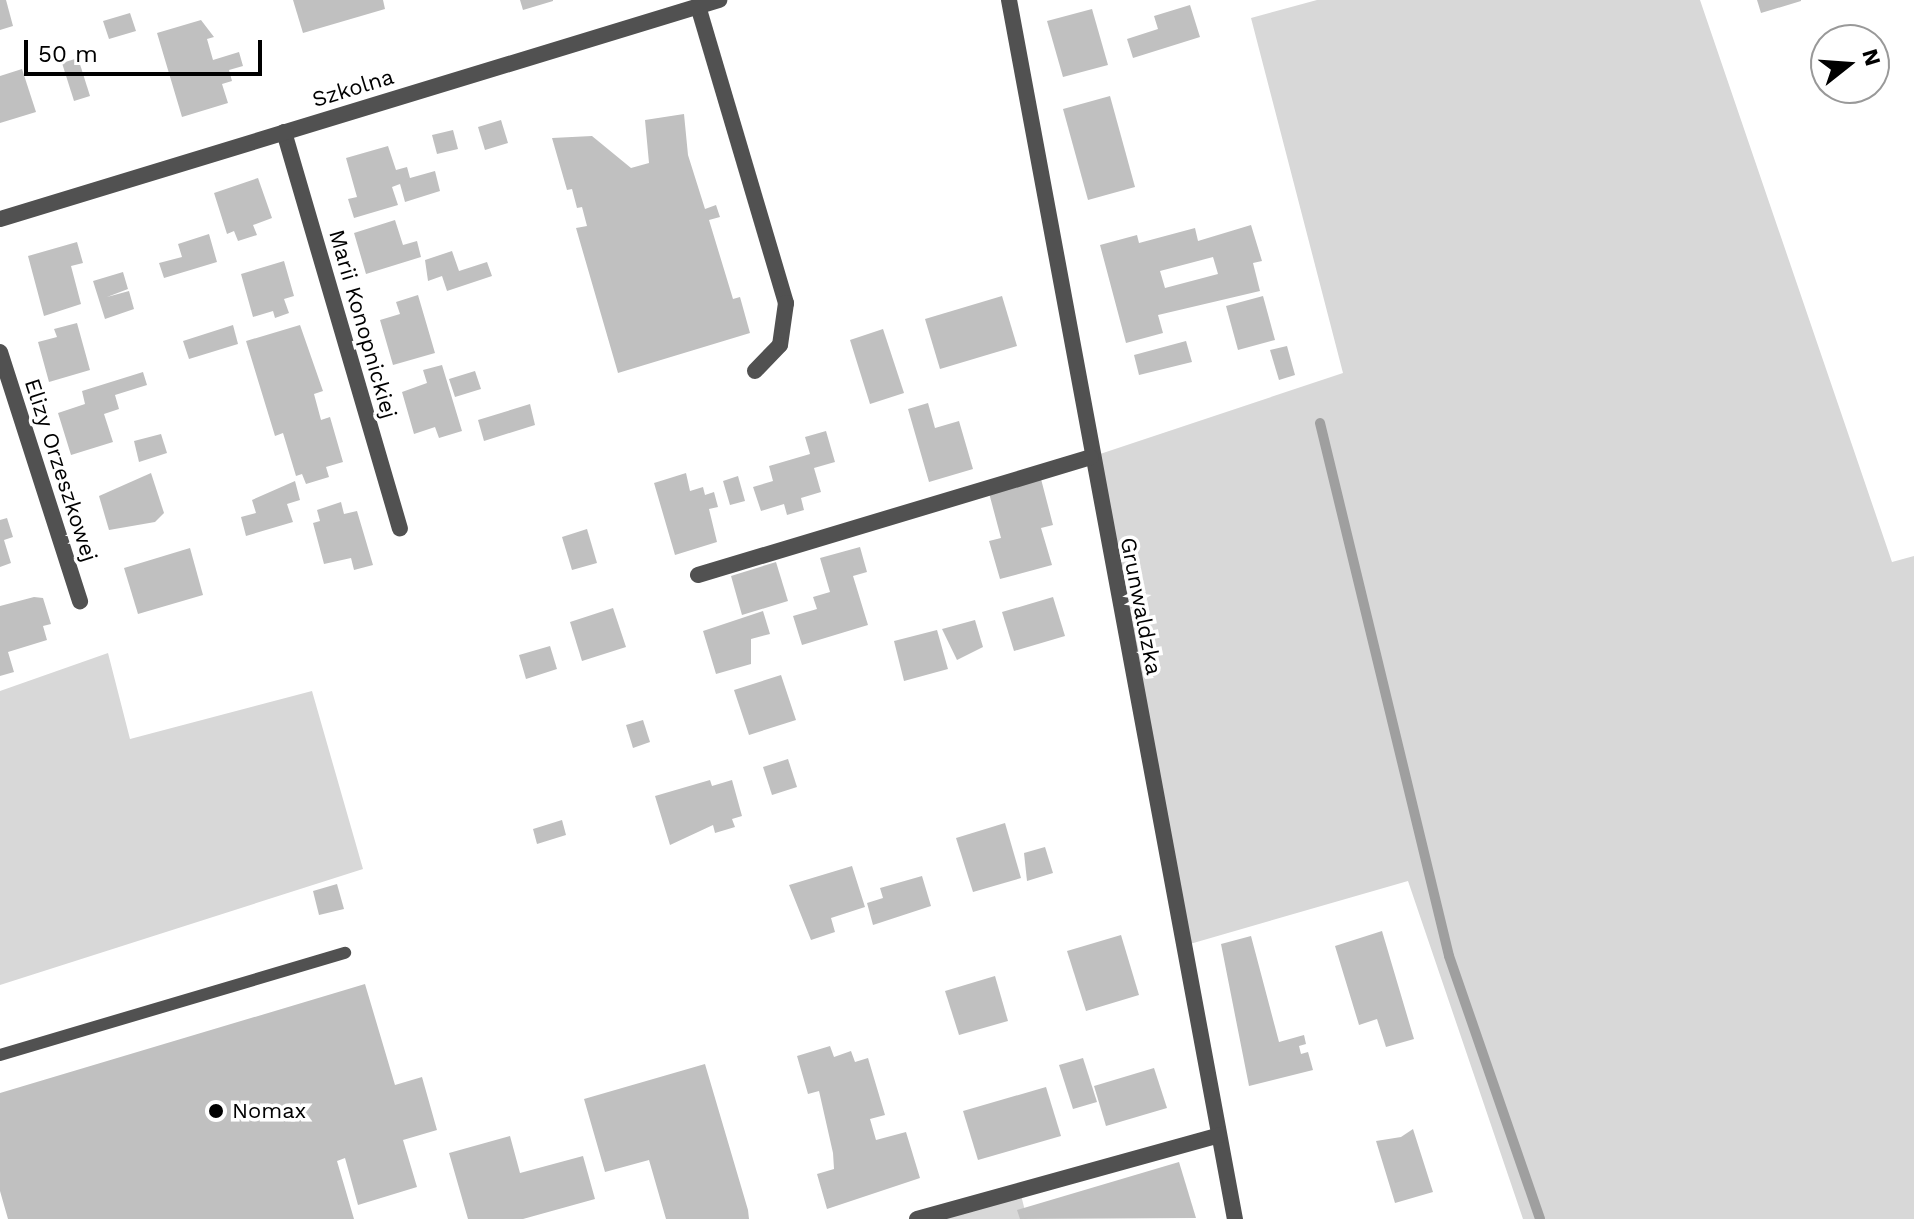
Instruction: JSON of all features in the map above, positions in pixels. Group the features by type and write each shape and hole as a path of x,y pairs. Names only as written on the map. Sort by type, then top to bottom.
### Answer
{"street":[{"name":"Szkolna","path":"0,219 719,0"},
{"name":"Grunwaldzka","path":"1009,0 1091,457 1235,1219"},
{"path":"698,6 786,303 780,345 755,371"},
{"name":"Marii Konopnickiej","path":"284,132 400,528"},
{"name":"Elizy Orzeszkowej","path":"0,352 80,601"},
{"path":"698,575 1091,457"},
{"path":"917,1219 1219,1135"}],"lane":[{"path":"0,1055 345,953"}],"shaded area":[{"path":"1317,0 1700,0 1892,562 1914,556 1914,1219 1523,1219 1408,881 1183,946 1091,457 1343,373 1251,18"},
{"path":"108,653 130,739 312,691 363,869 0,985 0,691"},
{"path":"1020,1191 1027,1219 918,1219"}],"building":[{"path":"0,0 6,0 13,26 0,30"},
{"path":"293,0 383,0 385,9 303,33"},
{"path":"520,0 553,0 553,1 523,10"},
{"path":"1757,0 1801,0 1801,1 1761,13"},
{"path":"1190,5 1200,37 1133,58 1127,39 1158,29 1154,16"},
{"path":"1092,9 1108,65 1063,77 1047,21"},
{"path":"130,13 136,31 109,39 103,21"},
{"path":"201,20 214,37 207,39 213,60 239,52 243,66 229,70 232,81 222,84 228,103 182,117 157,33"},
{"path":"78,58 90,96 74,101 62,63"},
{"path":"22,69 36,112 0,123 0,76"},
{"path":"1110,96 1135,187 1088,200 1063,109"},
{"path":"684,114 688,155 705,209 716,205 720,217 709,220 733,299 740,297 750,333 618,373 576,228 587,226 582,207 577,208 572,189 567,190 552,138 592,136 631,168 649,163 645,120"},
{"path":"501,120 508,143 485,150 478,127"},
{"path":"453,130 458,149 437,154 432,135"},
{"path":"388,146 396,170 407,167 410,178 435,171 440,191 405,202 400,184 392,187 398,205 354,218 348,199 357,197 346,158"},
{"path":"258,178 272,218 253,225 257,235 238,241 234,231 227,234 214,193"},
{"path":"395,220 403,245 417,241 421,257 366,274 354,233"},
{"path":"1251,225 1262,261 1253,263 1260,291 1158,315 1163,333 1126,343 1100,245 1137,235 1139,243 1195,228 1198,241","holes":["1213,257 1218,274 1165,288 1160,271"]},
{"path":"209,234 217,262 164,278 159,263 182,257 178,244"},
{"path":"77,242 83,263 71,266 81,304 44,316 28,256"},
{"path":"452,251 459,271 487,262 492,276 447,291 442,276 428,281 425,260"},
{"path":"284,261 294,296 284,299 289,313 275,318 273,311 253,317 241,274"},
{"path":"123,272 128,289 107,297 129,291 134,309 105,319 93,281"},
{"path":"418,295 435,353 393,365 380,320 400,314 396,302"},
{"path":"1002,296 1017,346 940,369 925,319"},
{"path":"1263,296 1275,340 1238,350 1226,306"},
{"path":"77,323 90,370 49,382 38,342 57,337 54,329"},
{"path":"233,325 238,344 189,359 183,341"},
{"path":"300,325 323,391 314,394 321,420 330,417 343,462 326,467 329,477 306,484 302,474 296,476 283,433 275,436 246,341"},
{"path":"883,329 904,393 870,404 850,340"},
{"path":"1186,341 1192,362 1139,375 1134,355"},
{"path":"1287,346 1295,375 1279,380 1270,350"},
{"path":"442,365 462,431 439,438 435,427 414,434 402,392 427,383 423,370"},
{"path":"475,371 481,389 455,397 449,379"},
{"path":"143,372 147,385 115,395 119,409 104,414 113,442 71,455 58,413 85,404 82,391"},
{"path":"928,403 935,428 959,421 973,469 929,482 908,409"},
{"path":"530,404 535,425 484,441 478,420"},
{"path":"826,431 835,462 814,468 821,492 801,498 804,510 787,515 784,504 761,511 753,487 773,481 769,466 810,454 805,437"},
{"path":"161,434 167,453 139,462 134,441"},
{"path":"151,473 164,513 155,522 109,530 99,496"},
{"path":"686,473 690,491 703,487 705,495 714,492 718,507 709,509 717,542 675,555 654,483"},
{"path":"738,476 745,501 730,505 723,481"},
{"path":"1041,479 1053,525 1041,528 1052,565 1000,579 989,541 1001,538 989,493"},
{"path":"295,481 300,500 287,504 293,522 246,536 241,517 256,513 252,500"},
{"path":"341,502 344,514 357,511 373,565 354,570 351,558 324,564 313,523 320,521 317,510"},
{"path":"7,518 13,537 4,540 11,563 0,567 0,520"},
{"path":"587,529 597,563 572,570 562,537"},
{"path":"860,547 867,572 853,576 868,625 802,645 793,616 817,609 813,597 830,592 820,558"},
{"path":"190,548 203,595 138,614 124,568"},
{"path":"776,562 788,601 742,615 731,576"},
{"path":"34,597 43,598 51,624 43,626 47,640 8,652 14,672 0,676 0,606"},
{"path":"1053,597 1065,636 1014,651 1002,612"},
{"path":"613,608 626,647 582,661 570,622"},
{"path":"763,611 770,634 751,639 751,664 716,674 703,631"},
{"path":"975,620 983,647 957,660 942,629"},
{"path":"937,630 948,669 904,681 894,641"},
{"path":"550,646 557,669 526,679 519,655"},
{"path":"781,675 796,720 749,735 734,690"},
{"path":"643,720 650,742 633,748 626,725"},
{"path":"788,759 797,787 772,795 763,767"},
{"path":"710,780 712,786 732,780 742,816 732,819 735,827 715,833 713,825 670,845 655,796"},
{"path":"562,820 566,835 537,844 533,829"},
{"path":"1005,823 1021,878 973,892 956,838"},
{"path":"1045,847 1053,873 1027,881 1024,853"},
{"path":"852,866 865,907 831,918 835,932 811,940 789,885"},
{"path":"922,876 931,906 873,925 867,903 883,898 880,888"},
{"path":"337,884 344,909 319,915 313,891"},
{"path":"1382,931 1414,1039 1386,1047 1377,1019 1359,1025 1335,946"},
{"path":"1121,935 1139,995 1086,1011 1067,951"},
{"path":"1251,936 1279,1042 1304,1035 1306,1044 1299,1046 1301,1054 1308,1052 1313,1070 1249,1086 1221,944"},
{"path":"995,976 1008,1021 959,1035 945,991"},
{"name":"Nomax","path":"365,984 395,1085 422,1077 437,1130 403,1140 417,1187 358,1205 345,1158 337,1161 354,1219 8,1219 0,1191 0,1093"},
{"path":"830,1046 834,1057 851,1051 855,1062 868,1058 885,1115 870,1119 876,1140 906,1132 920,1178 827,1209 817,1174 834,1169 833,1153 819,1091 808,1094 797,1056"},
{"path":"1083,1058 1097,1102 1073,1109 1059,1065"},
{"path":"705,1064 749,1219 666,1219 649,1160 605,1172 584,1099"},
{"path":"1154,1068 1167,1108 1106,1126 1094,1086"},
{"path":"1046,1087 1061,1136 978,1160 963,1111"},
{"path":"1413,1129 1433,1192 1395,1203 1376,1141 1401,1137"},
{"path":"510,1136 520,1173 583,1156 595,1199 523,1219 468,1219 449,1153"},
{"path":"1179,1162 1196,1218 1020,1219 1017,1210"}],"waterway":[{"path":"1320,423 1449,956 1540,1219"}],"place":[{"name":"Nomax","path":"216,1111"}]}
